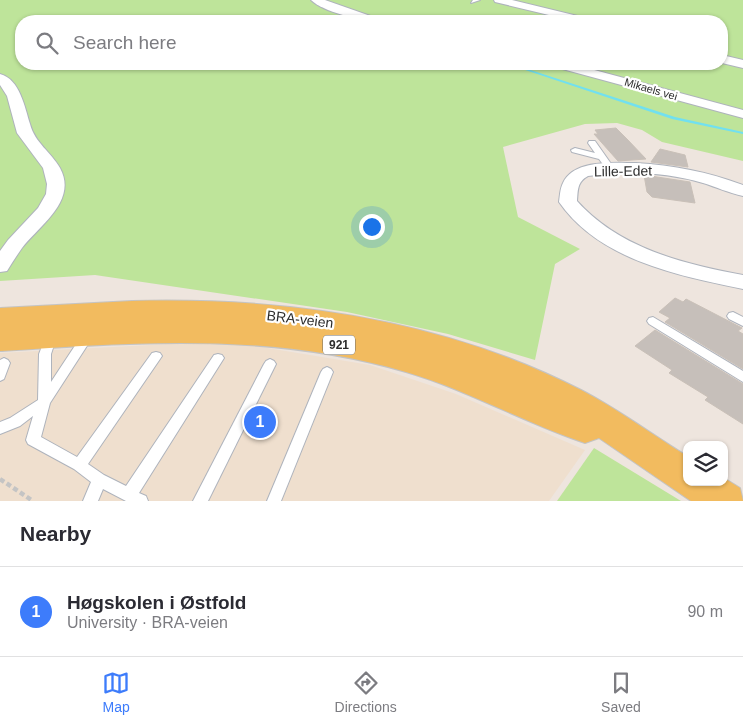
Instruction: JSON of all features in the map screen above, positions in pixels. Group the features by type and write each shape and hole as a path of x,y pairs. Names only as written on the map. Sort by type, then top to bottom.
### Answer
{"main road":[{"name":"BRA-veien","path":"0,319 83,325 209,311 298,318 373,329 440,347 551,391 595,416 672,468"},
{"name":"BRA-veien","path":"2,352 83,325"},
{"path":"702,486 726,501"}],"street":[{"path":"316,0 356,15"},
{"path":"498,0 561,15"},
{"path":"728,60 743,64"},
{"name":"Mikaels vei","path":"581,70 743,114"},
{"path":"0,78 15,97 27,138 54,172 57,183 54,197 44,213 7,250 0,266"},
{"name":"Lille-Edet","path":"743,190 707,179 674,172 606,163 578,175 569,184 568,202 587,222 616,241 658,259 713,276 743,282"}],"lane":[{"path":"592,143 606,163"},
{"path":"575,150 606,163"},
{"path":"653,321 743,377"},
{"path":"83,325 44,402 33,440 79,465 99,480 135,498 218,358"},
{"path":"44,402 45,354 50,337"},
{"path":"0,376 2,352"},
{"path":"79,465 156,356"},
{"path":"200,501 270,364"},
{"path":"274,501 327,372"},
{"path":"1,427 15,422 44,402"},
{"path":"90,501 99,480"}],"path":[{"path":"0,479 33,501"}],"shaded area":[{"path":"226,341 370,365 456,394 585,450 549,501 0,501 0,353"}],"green space":[{"path":"0,0 743,0 743,161 662,142 642,130 617,123 585,124 503,147 518,217 580,249 555,264 535,360 448,334 347,312 95,275 0,281"},
{"path":"594,448 681,501 557,501"}],"building":[{"path":"616,128 646,159 618,161 594,134 598,134 595,130"},
{"path":"660,149 685,155 688,167 651,162"},
{"path":"644,175 690,182 695,203 652,197 647,192"},
{"path":"675,298 683,302 686,299 742,328 738,331 743,334 743,369 665,322 670,318 659,312"},
{"path":"655,330 743,384 743,424 705,400 708,397 669,373 672,370 635,346"}],"waterway":[{"path":"527,70 674,118 743,133"}],"place":[{"name":"Høgskolen i Østfold","path":"260,422"}]}
